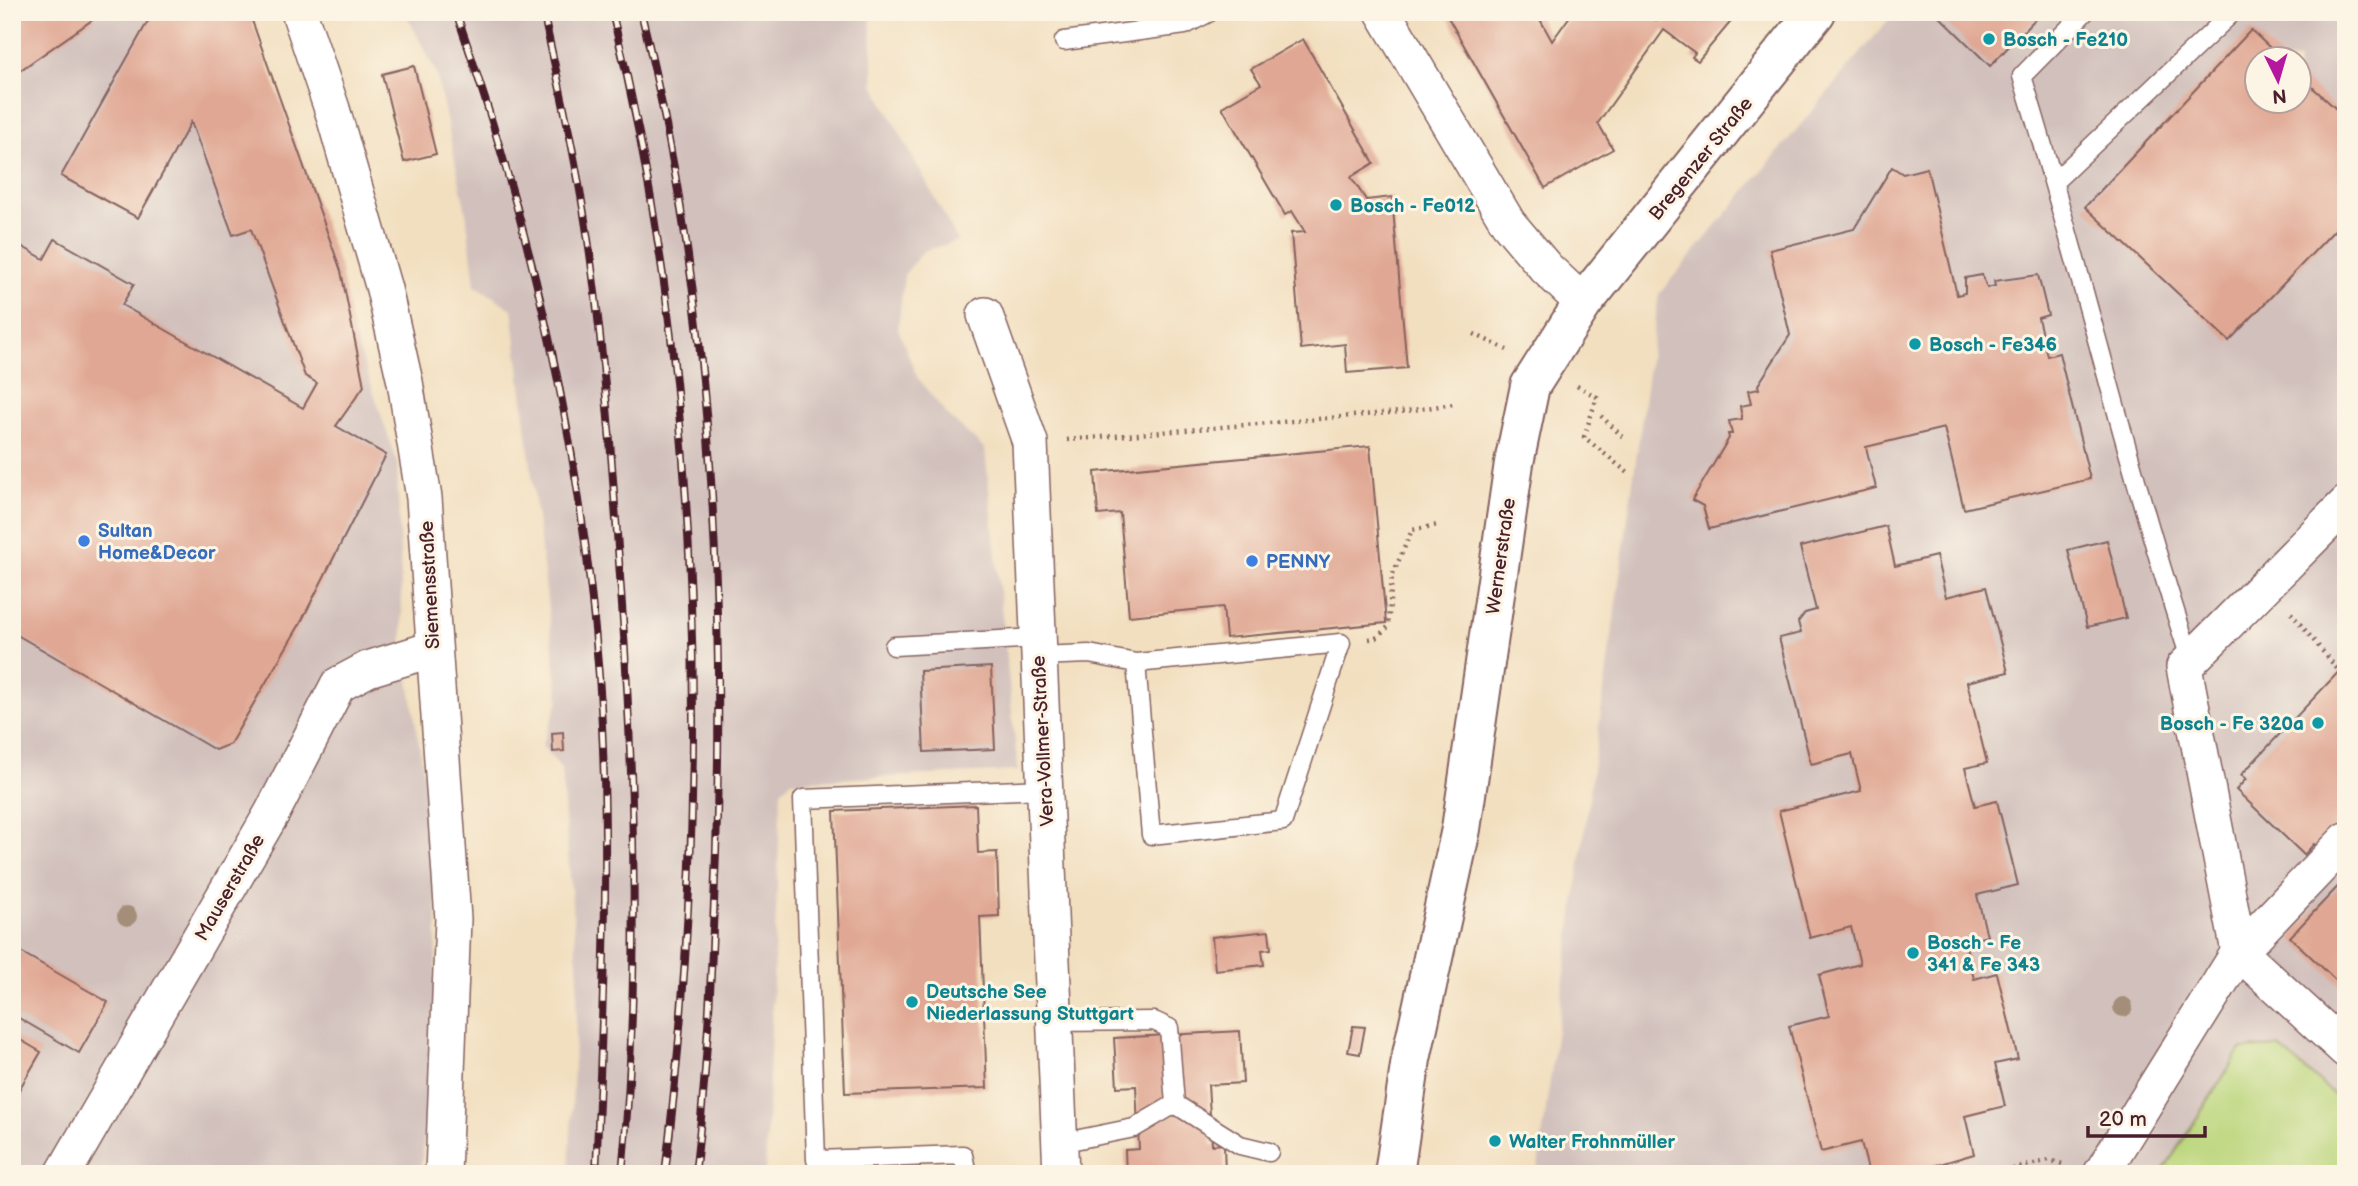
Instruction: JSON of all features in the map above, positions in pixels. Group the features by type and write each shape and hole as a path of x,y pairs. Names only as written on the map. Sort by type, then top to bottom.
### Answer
{"main road":[{"name":"Bregenzer Straße","path":"1583,303 1816,12"},
{"name":"Wernerstraße","path":"1394,1174 1411,1059 1461,829 1524,404 1539,366 1583,303"}],"street":[{"name":"Siemensstraße","path":"299,12 332,109 362,212 405,382 424,498 453,919 443,1174"},
{"path":"1384,12 1460,148 1508,223 1545,268 1583,303"},
{"name":"Vera-Vollmer-Straße","path":"985,315 1030,442 1060,1158"},
{"path":"2346,504 2184,667 2239,952 2346,1050"},
{"name":"Mauserstraße","path":"63,1174 272,813 338,685 368,669 433,649"},
{"path":"2087,1170 2239,952 2346,840"}],"lane":[{"path":"1064,41 1185,25 1210,12"},
{"path":"2085,12 2022,76 2055,181 2134,474 2191,661"},
{"path":"2055,181 2233,12"},
{"path":"894,646 1038,647 1136,663 1340,643 1283,821 1152,835 1136,663"},
{"path":"967,1174 963,1155 816,1160 803,799 1044,789"},
{"path":"1054,1022 1154,1021 1169,1028 1175,1104"},
{"path":"1175,1104 1240,1145 1269,1152"},
{"path":"1060,1158 1134,1128 1175,1104"}],"path":[{"path":"1030,442 1400,412 1453,404"},
{"path":"1601,416 1626,440"},
{"path":"1340,643 1376,638 1388,627 1392,576 1412,530 1438,525"},
{"path":"2267,584 2339,671"},
{"path":"2006,1171 2049,1160 2087,1170"}],"shaded area":[{"path":"12,12 246,12 397,462 403,643 427,794 437,917 433,1055 420,1174 12,1174"},
{"path":"405,12 870,12 874,85 958,241 923,251 904,275 898,329 917,377 948,416 985,449 1018,771 792,781 781,791 765,1174 569,1174 578,975 561,768 542,746 559,700 512,309 475,285 466,212 436,72"},
{"path":"1895,12 2346,12 2346,1174 1537,1174 1659,294"}],"green space":[{"path":"2279,1047 2346,1105 2346,1174 2161,1174 2241,1049"}],"building":[{"path":"12,12 90,12 95,18 12,76"},
{"path":"153,12 249,12 341,271 364,386 336,426 386,455 300,624 230,744 215,750 12,632 12,241 44,259 55,239 134,284 122,305 303,408 317,383 305,376 251,229 233,235 191,122 138,218 61,176"},
{"path":"1445,12 1536,12 1552,41 1573,12 1646,12 1656,20 1662,12 1739,12 1698,61 1692,57 1695,53 1664,30 1598,123 1613,149 1545,188"},
{"name":"Bosch - Fe210","path":"1935,12 2042,12 1990,66"},
{"path":"2251,30 2268,46 2242,46 2242,116 2312,116 2312,87 2346,118 2346,218 2229,341 2085,207"},
{"name":"Bosch - Fe012","path":"1303,39 1374,163 1351,177 1366,200 1392,197 1407,368 1347,373 1345,344 1301,349 1291,233 1305,232 1292,211 1285,215 1222,107 1261,84 1251,69"},
{"path":"414,66 436,154 404,162 382,74"},
{"name":"Bosch - Fe346","path":"1892,167 1903,174 1927,168 1957,295 1965,293 1965,278 1982,275 1987,288 1995,286 1994,281 2038,275 2048,315 2038,318 2047,356 2059,353 2090,479 1964,509 1944,428 1866,447 1876,488 1709,529 1703,506 1692,500 1729,438 1728,434 1732,434 1729,421 1742,419 1740,406 1751,404 1748,391 1759,389 1758,385 1790,335 1770,250 1854,229"},
{"name":"PENNY","path":"1370,446 1386,623 1226,638 1223,607 1129,616 1120,513 1098,515 1095,472"},
{"name":"Bosch - Fe 341 & Fe 343","path":"1886,526 1895,566 1936,556 1946,597 1986,587 2008,672 1967,682 1987,763 1965,768 1975,806 1997,801 2018,885 1977,895 1987,936 1965,942 1974,979 1997,973 2018,1059 1995,1064 2005,1106 1965,1116 1974,1154 1906,1174 1869,1174 1861,1142 1821,1152 1789,1026 1829,1016 1819,975 1860,964 1851,927 1810,938 1779,811 1861,791 1852,754 1811,764 1779,638 1801,633 1798,622 1805,613 1816,610 1800,547"},
{"path":"2107,540 2126,618 2087,627 2068,550"},
{"name":"Bosch - Fe 320a","path":"2346,664 2346,820 2319,849 2314,844 2304,855 2236,790 2246,779 2241,775"},
{"path":"991,667 995,749 924,752 920,671"},
{"path":"563,732 564,751 553,752 552,733"},
{"name":"Deutsche See Niederlassung Stuttgart","path":"976,805 978,853 997,852 999,916 980,917 987,1088 845,1093 834,811"},
{"path":"2346,878 2346,990 2290,937"},
{"path":"1269,931 1271,949 1262,950 1264,965 1215,970 1212,937"},
{"path":"12,947 108,1002 79,1053 12,1014"},
{"path":"1353,1026 1365,1027 1360,1054 1348,1052"},
{"path":"1240,1031 1243,1083 1208,1085 1212,1145 1224,1144 1225,1174 1126,1174 1125,1150 1139,1149 1136,1086 1117,1087 1114,1038"},
{"path":"12,1035 41,1052 16,1095 12,1093"}],"railway":[{"path":"456,12 508,174 530,257 566,423 591,592 599,676 605,800 603,987 596,1174"},
{"path":"543,12 575,163 596,298 613,473 622,605 634,890 631,1032 622,1174"},
{"path":"612,12 643,154 666,298 682,444 691,590 693,738 689,884 680,1030 665,1174"},
{"path":"641,12 664,115 683,220 697,324 714,535 718,640 716,852 706,1053 695,1174"}],"place":[{"name":"Bosch - Fe210","path":"1989,39"},
{"name":"Bosch - Fe012","path":"1336,205"},
{"name":"Bosch - Fe346","path":"1915,344"},
{"name":"Sultan Home&Decor","path":"84,541"},
{"name":"PENNY","path":"1252,561"},
{"name":"Bosch - Fe 320a","path":"2318,723"},
{"name":"Bosch - Fe 341 & Fe 343","path":"1913,953"},
{"name":"Deutsche See Niederlassung Stuttgart","path":"912,1002"},
{"name":"Walter Frohnmüller","path":"1495,1141"}]}
